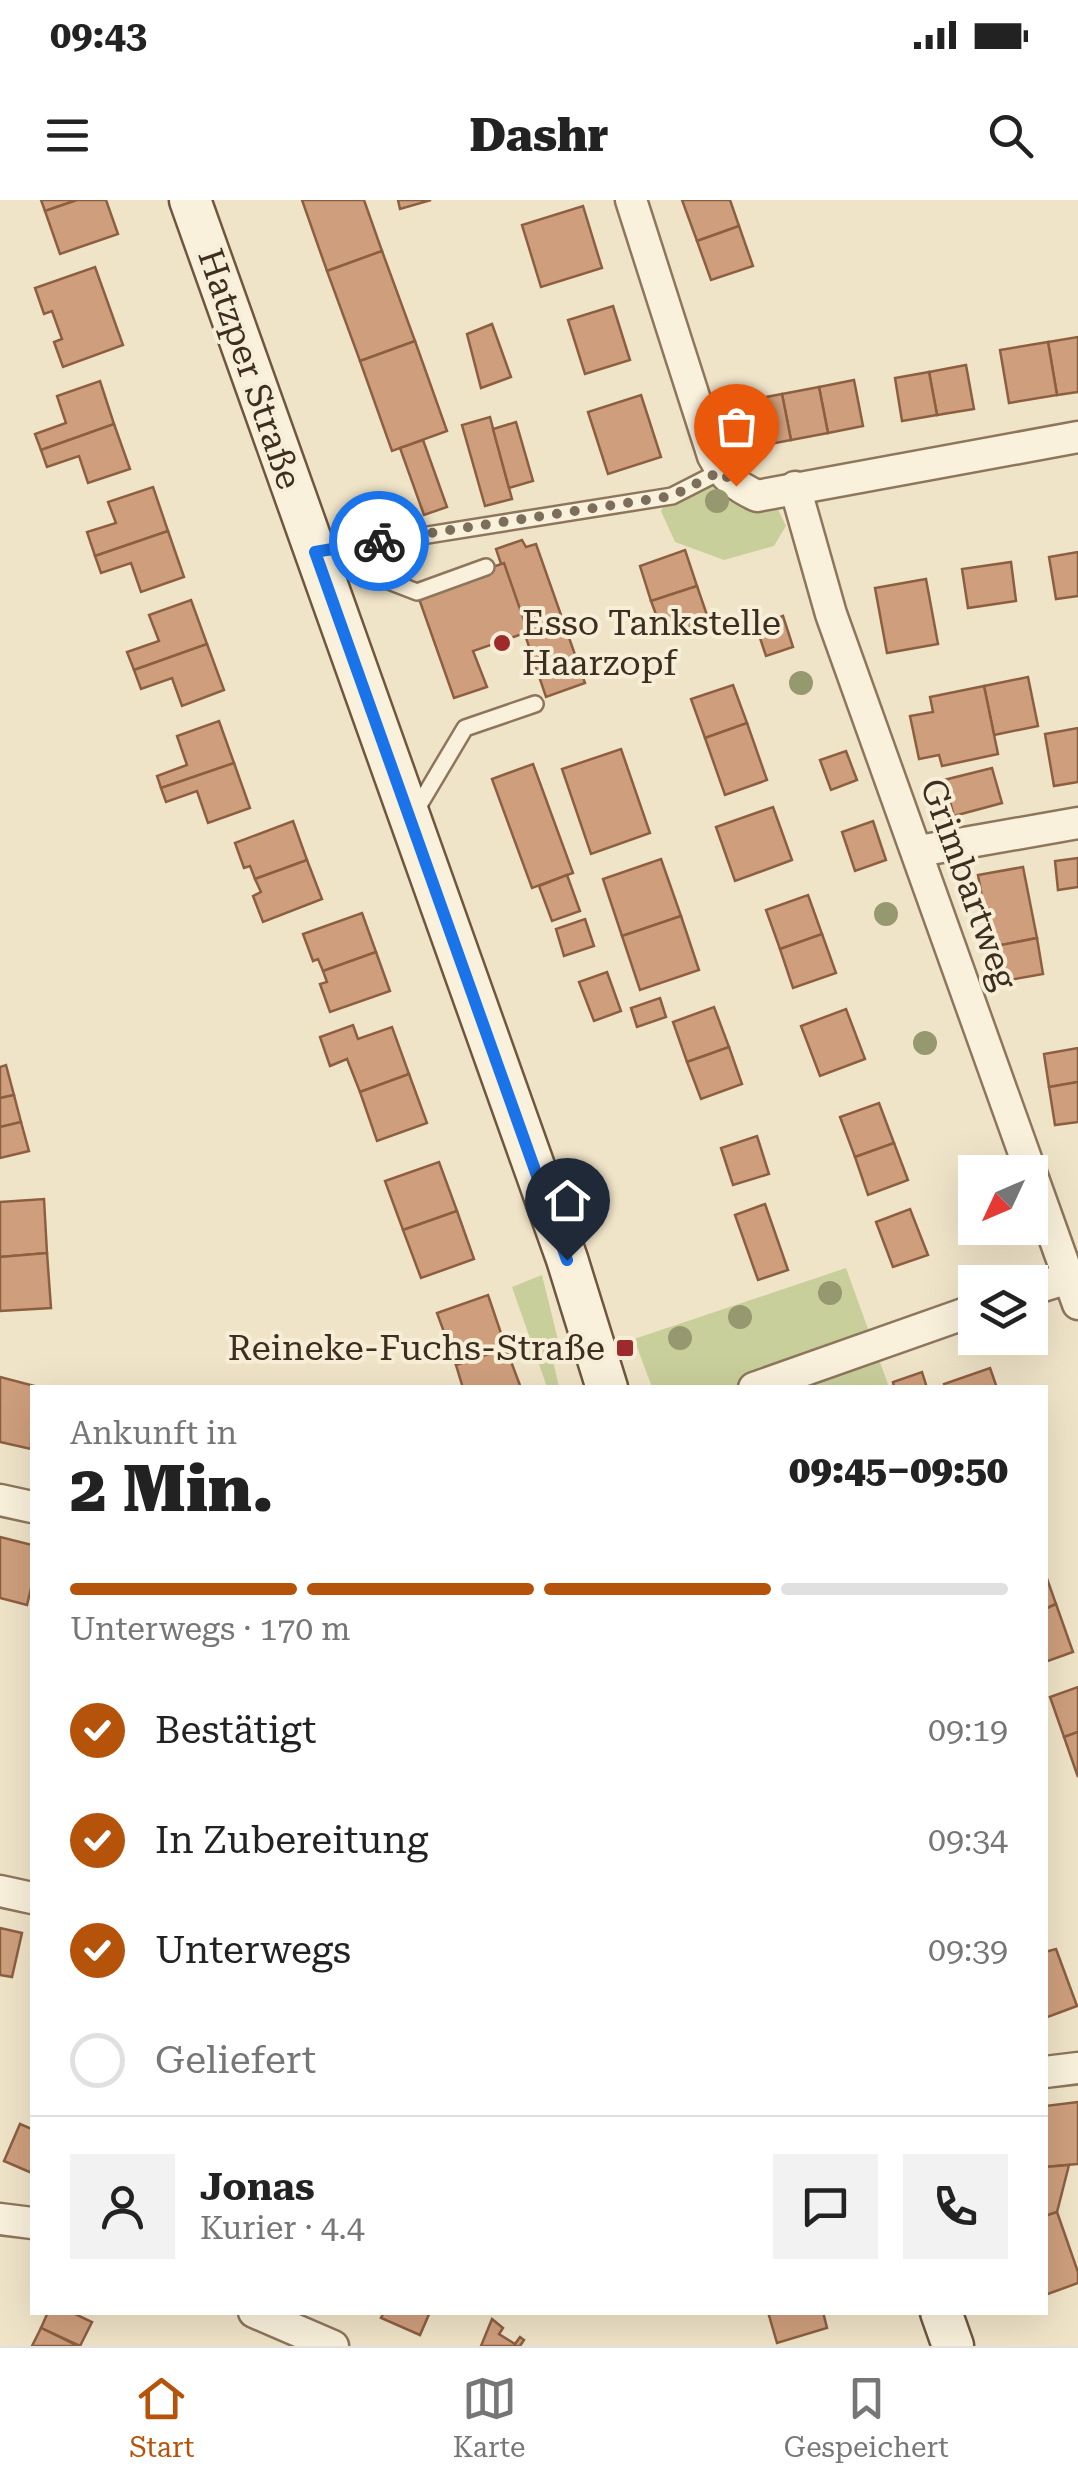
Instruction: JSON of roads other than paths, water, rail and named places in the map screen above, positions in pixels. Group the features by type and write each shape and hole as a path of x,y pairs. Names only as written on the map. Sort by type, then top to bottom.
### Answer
{"main road":[{"name":"Hatzper Straße","path":"190,200 567,1260 606,1385"},
{"path":"942,2315 953,2346"}],"street":[{"path":"631,200 721,471 736,486 757,496 1078,436"},
{"name":"Grimbartweg","path":"795,487 831,614 1075,1285"},
{"path":"918,851 1078,823"},
{"path":"1048,1288 1075,1285"},
{"path":"762,1385 958,1316"},
{"path":"0,1500 30,1507"},
{"path":"0,1890 30,1898"},
{"path":"1048,2072 1078,2068"},
{"path":"0,2219 30,2223"},
{"path":"261,2315 333,2346"}],"lane":[{"path":"315,552 672,496 721,471"},
{"path":"315,552 417,592 486,567"},
{"path":"410,819 465,728 535,704"}],"place":[{"name":"Esso Tankstelle Haarzopf","path":"502,643"},
{"name":"Reineke-Fuchs-Straße","path":"625,1348"}]}
